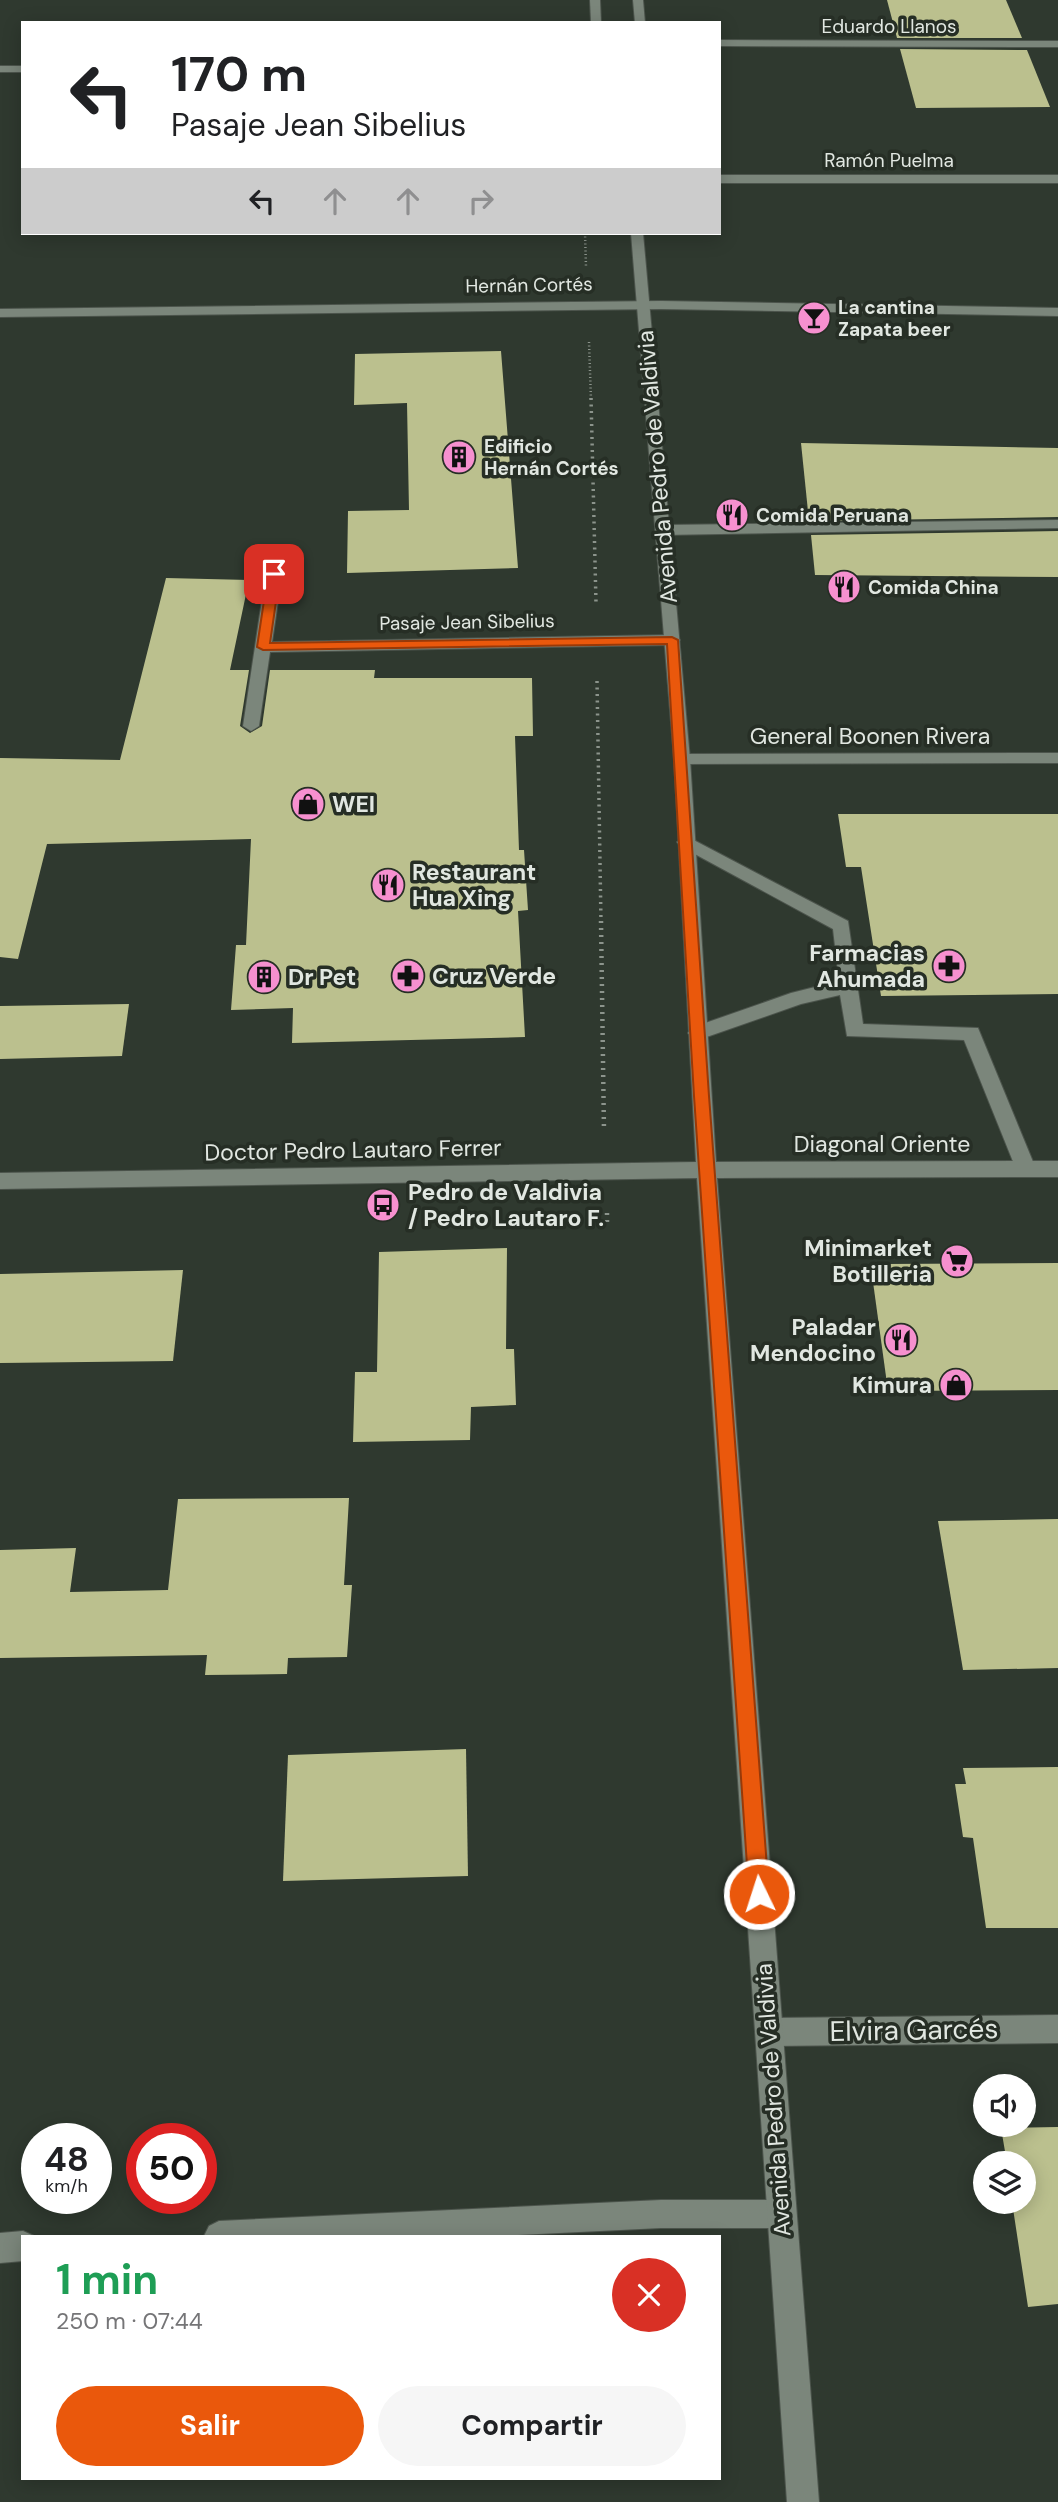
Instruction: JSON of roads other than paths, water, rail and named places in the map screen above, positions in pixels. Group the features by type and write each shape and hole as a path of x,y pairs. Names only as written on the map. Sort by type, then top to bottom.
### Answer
{"street":[{"path":"595,0 596,21"},
{"path":"638,0 640,21"},
{"name":"Eduardo Llanos","path":"721,43 1058,44"},
{"path":"0,69 21,69"},
{"name":"Ramón Puelma","path":"721,179 1058,179"},
{"name":"Avenida Pedro de Valdivia","path":"637,235 682,759 707,1169 780,2214 803,2502"},
{"name":"Hernán Cortés","path":"0,313 588,303 900,306 1058,312"},
{"path":"663,530 1058,524"},
{"path":"251,726 274,574"},
{"name":"Pasaje Jean Sibelius","path":"263,647 672,640"},
{"name":"General Boonen Rivera","path":"682,759 1058,758"},
{"path":"686,842 842,926 854,1031 971,1033 1026,1168"},
{"path":"698,1033 798,998 848,986"},
{"name":"Diagonal Oriente","path":"707,1169 1058,1169"},
{"name":"Doctor Pedro Lautaro Ferrer","path":"0,1181 707,1169"},
{"name":"Elvira Garcés","path":"769,2032 1058,2029"},
{"path":"239,2235 662,2214 780,2214"},
{"path":"0,2248 21,2246"}],"place":[{"name":"La cantina Zapata beer","path":"814,318"},
{"name":"Edificio Hernán Cortés","path":"459,457"},
{"name":"Comida Peruana","path":"732,515"},
{"name":"Comida China","path":"844,587"},
{"name":"WEI","path":"308,804"},
{"name":"Restaurant Hua Xing","path":"388,885"},
{"name":"Farmacias Ahumada","path":"949,966"},
{"name":"Cruz Verde","path":"408,976"},
{"name":"Dr Pet","path":"264,977"},
{"name":"Pedro de Valdivia / Pedro Lautaro F.","path":"383,1205"},
{"name":"Minimarket Botilleria","path":"957,1261"},
{"name":"Paladar Mendocino","path":"901,1340"},
{"name":"Kimura","path":"956,1385"}]}
